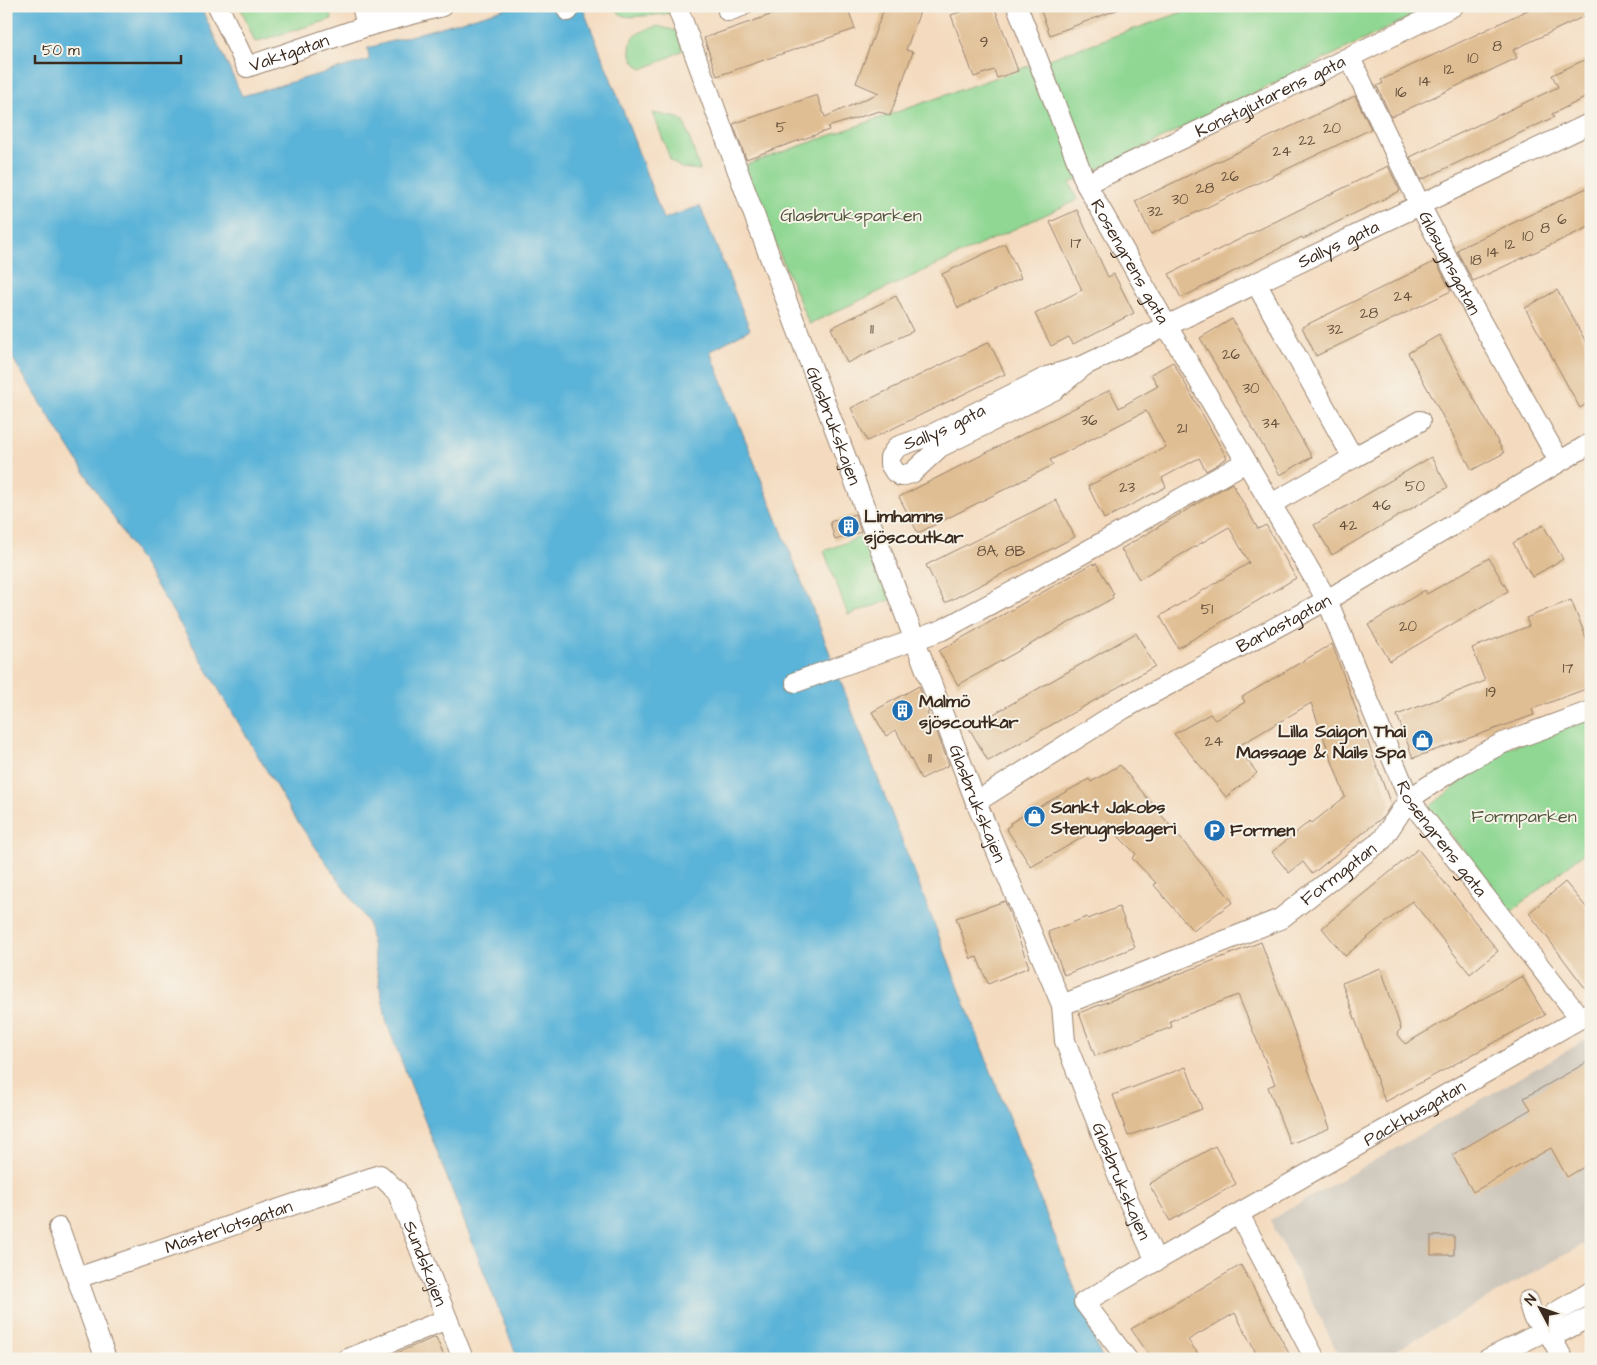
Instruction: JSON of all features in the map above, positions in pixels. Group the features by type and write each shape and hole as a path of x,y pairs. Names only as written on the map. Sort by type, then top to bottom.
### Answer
{"street":[{"name":"Vaktgatan","path":"218,6 247,67 366,26"},
{"path":"362,6 366,26 442,6"},
{"name":"Glasbrukskajen","path":"677,6 976,802 1062,1005 1065,1041 1126,1195 1156,1261"},
{"name":"Rosengrens gata","path":"1017,6 1086,184 1166,326 1327,600 1409,799 1586,1015"},
{"name":"Konstgjutarens gata","path":"1086,184 1350,58 1453,6"},
{"name":"Glasugnsgatan","path":"1350,58 1420,205 1476,313 1559,461"},
{"name":"Sallys gata","path":"1085,365 1054,390 940,447 912,473 900,476 894,472 890,464 890,457 897,447 933,434 1047,377 1085,365 1591,123"},
{"path":"1256,283 1352,458"},
{"path":"1271,504 1420,421"},
{"name":"Barlastgatan","path":"976,802 1123,710 1327,600 1591,443"},
{"path":"796,682 942,630 1246,462"},
{"name":"Formgatan","path":"1062,1005 1280,920 1382,840 1409,799 1462,764 1503,743 1591,711"},
{"name":"Packhusgatan","path":"1127,1359 1084,1302 1586,1015"},
{"name":"Mästerlotsgatan","path":"77,1278 380,1175"},
{"name":"Sundskajen","path":"380,1175 397,1191 463,1359"},
{"path":"1239,1214 1315,1359"},
{"path":"59,1228 106,1359"},
{"path":"1547,1330 1553,1314 1591,1292"},
{"path":"1528,1301 1533,1317 1547,1330 1563,1359"},
{"path":"1488,1359 1547,1330 1563,1331 1591,1316"},
{"path":"348,1359 448,1319"}],"shaded area":[{"path":"1591,1037 1591,1240 1380,1359 1341,1359 1270,1220"}],"green space":[{"path":"240,6 329,6 332,19 255,42"},
{"path":"614,6 668,6 670,13 629,17 619,13"},
{"name":"Glasbruksparken","path":"1200,6 1433,6 1070,183 1077,200 809,324 743,166"},
{"path":"658,26 676,31 683,50 642,69 634,61 630,46 635,37 641,32"},
{"path":"653,113 678,118 684,122 700,170 681,168 671,161"},
{"path":"868,534 893,599 848,615 824,551"},
{"name":"Formparken","path":"1591,716 1591,847 1511,912 1484,875 1428,808 1500,751"}],"water":[{"path":"6,6 200,6 242,96 369,60 368,48 514,6 582,6 663,219 700,206 750,329 710,351 815,615 1102,1359 518,1359 387,1024 368,922 293,815 170,607 6,348"}],"building":[{"path":"796,6 847,6 855,29 717,76 704,38"},
{"path":"885,6 922,6 906,50 913,52 890,116 879,111 828,127 829,130 746,159 733,124 817,95 825,117 879,93 856,83"},
{"path":"979,6 994,6 1018,71 997,78 994,70 974,77 951,15"},
{"path":"1039,6 1122,6 1122,8 1050,35"},
{"path":"1536,6 1591,6 1591,13 1513,50 1517,58 1391,117 1377,86 1383,83 1381,80"},
{"path":"1591,57 1591,95 1552,114 1554,117 1421,180 1410,157 1558,87 1552,75"},
{"path":"1355,96 1371,129 1151,234 1135,201"},
{"path":"1388,166 1400,191 1303,239 1302,237 1181,298 1169,274"},
{"path":"1591,186 1591,226 1473,281 1457,251 1460,248"},
{"path":"1077,210 1108,277 1114,274 1134,313 1073,344 1069,337 1051,346 1035,314 1082,290 1050,222"},
{"path":"1005,244 1021,278 958,308 942,274"},
{"path":"1436,261 1451,291 1316,356 1302,327"},
{"path":"1557,290 1591,351 1591,401 1580,408 1525,308"},
{"path":"896,296 913,331 847,363 831,328"},
{"path":"1232,319 1312,457 1280,475 1200,338"},
{"path":"1439,335 1504,453 1472,470 1408,353"},
{"path":"989,342 1005,374 867,441 851,408"},
{"path":"1173,362 1227,458 1220,463 1206,471 1199,458 1162,478 1166,487 1104,519 1088,486 1166,447 1146,411 1050,460 1053,465 918,533 899,497 1110,390 1119,408 1158,386 1151,374"},
{"path":"1431,457 1448,487 1332,555 1314,525"},
{"path":"1232,483 1258,529 1266,525 1296,578 1178,648 1160,616 1249,563 1229,527 1139,579 1121,549"},
{"path":"1056,500 1075,537 945,603 926,565"},
{"name":"Limhamns sjöscoutkår","path":"855,514 861,532 835,540 830,522"},
{"path":"1543,525 1563,559 1532,577 1513,543"},
{"path":"1489,558 1508,591 1390,661 1368,625 1425,590 1427,594"},
{"path":"1094,563 1094,565 1096,563 1114,594 1112,595 1113,598 958,685 939,651"},
{"path":"1571,600 1591,650 1591,687 1532,709 1534,715 1413,758 1397,715 1485,681 1472,648 1529,626 1526,618"},
{"path":"1136,633 1155,666 988,761 969,728"},
{"path":"1332,644 1391,805 1383,817 1312,874 1303,862 1289,873 1272,852 1310,821 1312,823 1345,797 1311,703 1237,747 1257,773 1226,797 1174,734 1210,714 1215,720 1245,702 1242,697"},
{"path":"919,686 929,712 927,713 936,730 949,765 921,779 896,730 886,736 872,712"},
{"path":"1120,765 1233,902 1193,931 1154,885 1156,883 1132,858 1136,854 1106,824 1031,867 1006,828 1011,825 1010,823 1089,779 1091,782"},
{"path":"1418,849 1498,951 1470,974 1412,901 1345,956 1322,928"},
{"path":"1565,882 1591,913 1591,996 1529,913"},
{"path":"1005,901 1029,967 988,984 977,957 971,959 956,918"},
{"path":"1119,907 1135,947 1064,975 1048,932"},
{"path":"1261,942 1330,1128 1290,1144 1268,1087 1275,1084 1238,995 1170,1021 1172,1027 1095,1056 1079,1013"},
{"path":"1381,968 1401,1029 1397,1033 1405,1044 1522,976 1545,1015 1385,1102 1342,983"},
{"path":"1591,1060 1591,1163 1567,1177 1551,1148 1473,1192 1452,1155 1531,1109 1524,1098"},
{"path":"1186,1067 1202,1109 1128,1136 1113,1095"},
{"path":"1215,1146 1236,1184 1170,1221 1149,1184"},
{"path":"1431,1236 1454,1236 1454,1255 1431,1255"},
{"path":"1241,1265 1292,1359 1259,1359 1235,1313 1188,1340 1202,1359 1152,1359 1131,1329"},
{"path":"436,1337 445,1359 384,1358"}],"place":[{"name":"Limhamns sjöscoutkår","path":"848,526"},
{"name":"Malmö sjöscoutkår","path":"903,711"},
{"name":"Lilla Saigon Thai Massage & Nails Spa","path":"1422,741"},
{"name":"Sankt Jakobs Stenugnsbageri","path":"1035,817"},
{"name":"Formen","path":"1214,830"}]}
